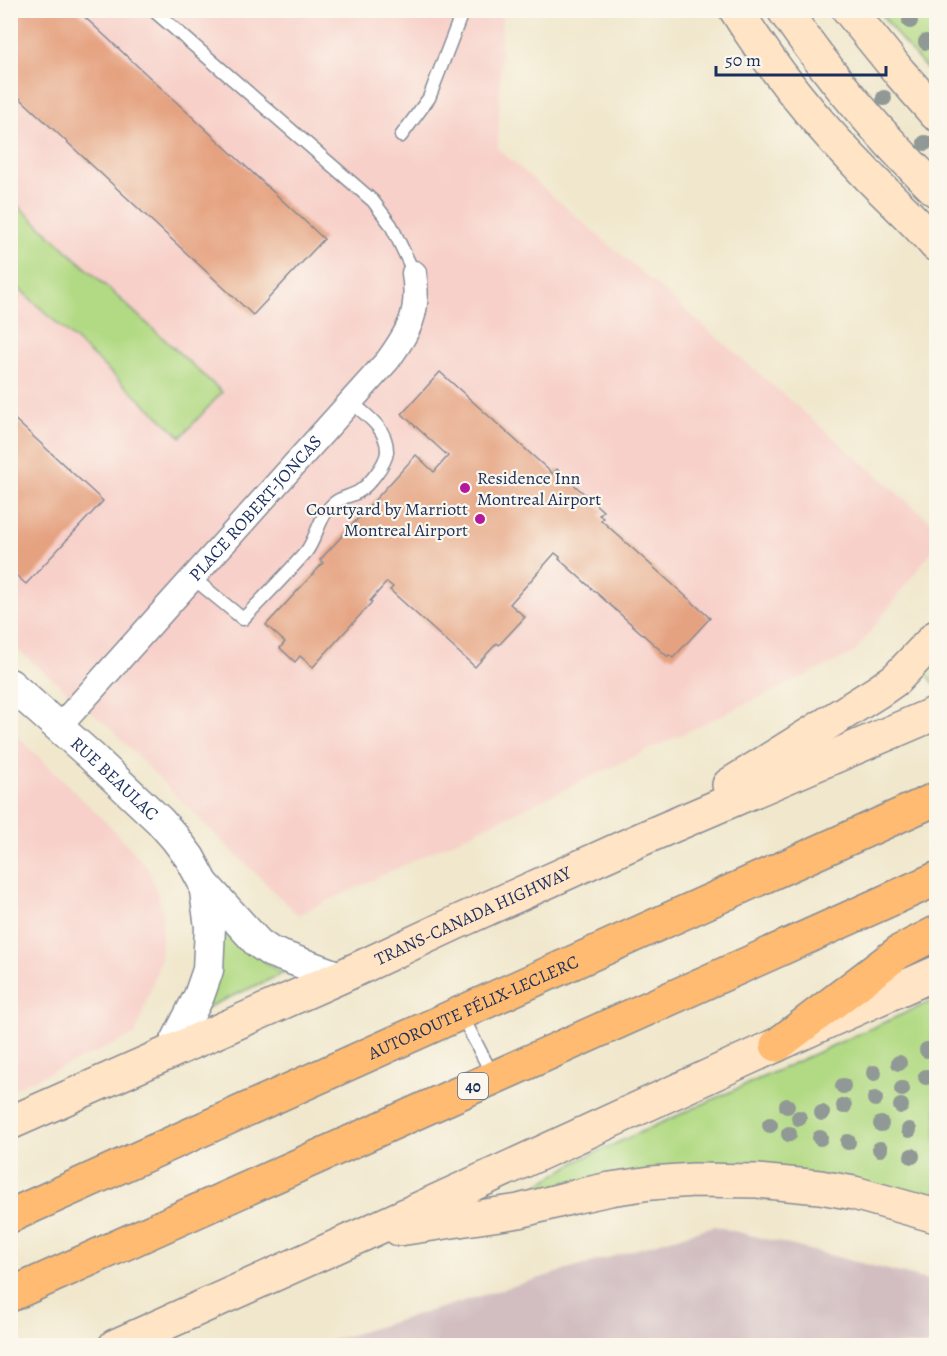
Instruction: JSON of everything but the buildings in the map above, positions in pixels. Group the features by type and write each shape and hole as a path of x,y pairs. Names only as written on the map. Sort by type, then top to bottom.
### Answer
{"highway":[{"name":"AUTOROUTE FÉLIX-LECLERC","path":"10,1216 936,799"},
{"name":"40","path":"10,1295 936,879"},
{"path":"777,1045 899,952 936,933"}],"main road":[{"path":"736,10 766,55 815,119 936,245"},
{"path":"784,10 835,78 879,131 936,190"},
{"path":"849,10 936,114"},
{"path":"644,838 879,691 896,679 936,638"},
{"name":"TRANS-CANADA HIGHWAY","path":"10,1124 644,838 936,713"},
{"path":"115,1346 936,973"},
{"path":"362,1235 519,1211 609,1189 694,1180 757,1181 820,1187 865,1196 936,1216"}],"street":[{"name":"PLACE ROBERT-JONCAS","path":"59,727 388,360 412,321 417,288 414,273"},
{"name":"RUE BEAULAC","path":"10,684 160,821 185,851 204,884 258,944 271,952 340,977"},
{"name":"RUE BEAULAC","path":"171,1053 199,996 208,970 210,927 204,884"}],"lane":[{"path":"153,10 373,201 391,225 414,273"},
{"path":"400,136 429,98 463,10"},
{"path":"194,578 243,619 307,550 323,516 336,502 360,491 380,468 387,451 385,439 373,421 351,402"},
{"path":"461,1012 494,1077"}],"shaded area":[{"path":"11,11 502,11 498,149 936,526 936,545 854,653 298,915 110,728 11,644"},
{"path":"10,729 119,835 149,870 163,911 160,962 135,1035 11,1090"},
{"path":"714,1226 936,1282 936,1345 317,1345"}],"green space":[{"path":"879,11 936,11 936,80 898,36"},
{"path":"15,203 222,392 181,437 11,281 11,208"},
{"path":"936,657 936,681 933,683 924,669"},
{"path":"222,927 276,970 284,973 206,1008"},
{"path":"936,999 936,1203 898,1191 541,1191 537,1185 579,1160"}],"place":[{"name":"Residence Inn Montreal Airport","path":"465,488"},
{"name":"Courtyard by Marriott Montreal Airport","path":"480,519"}]}
